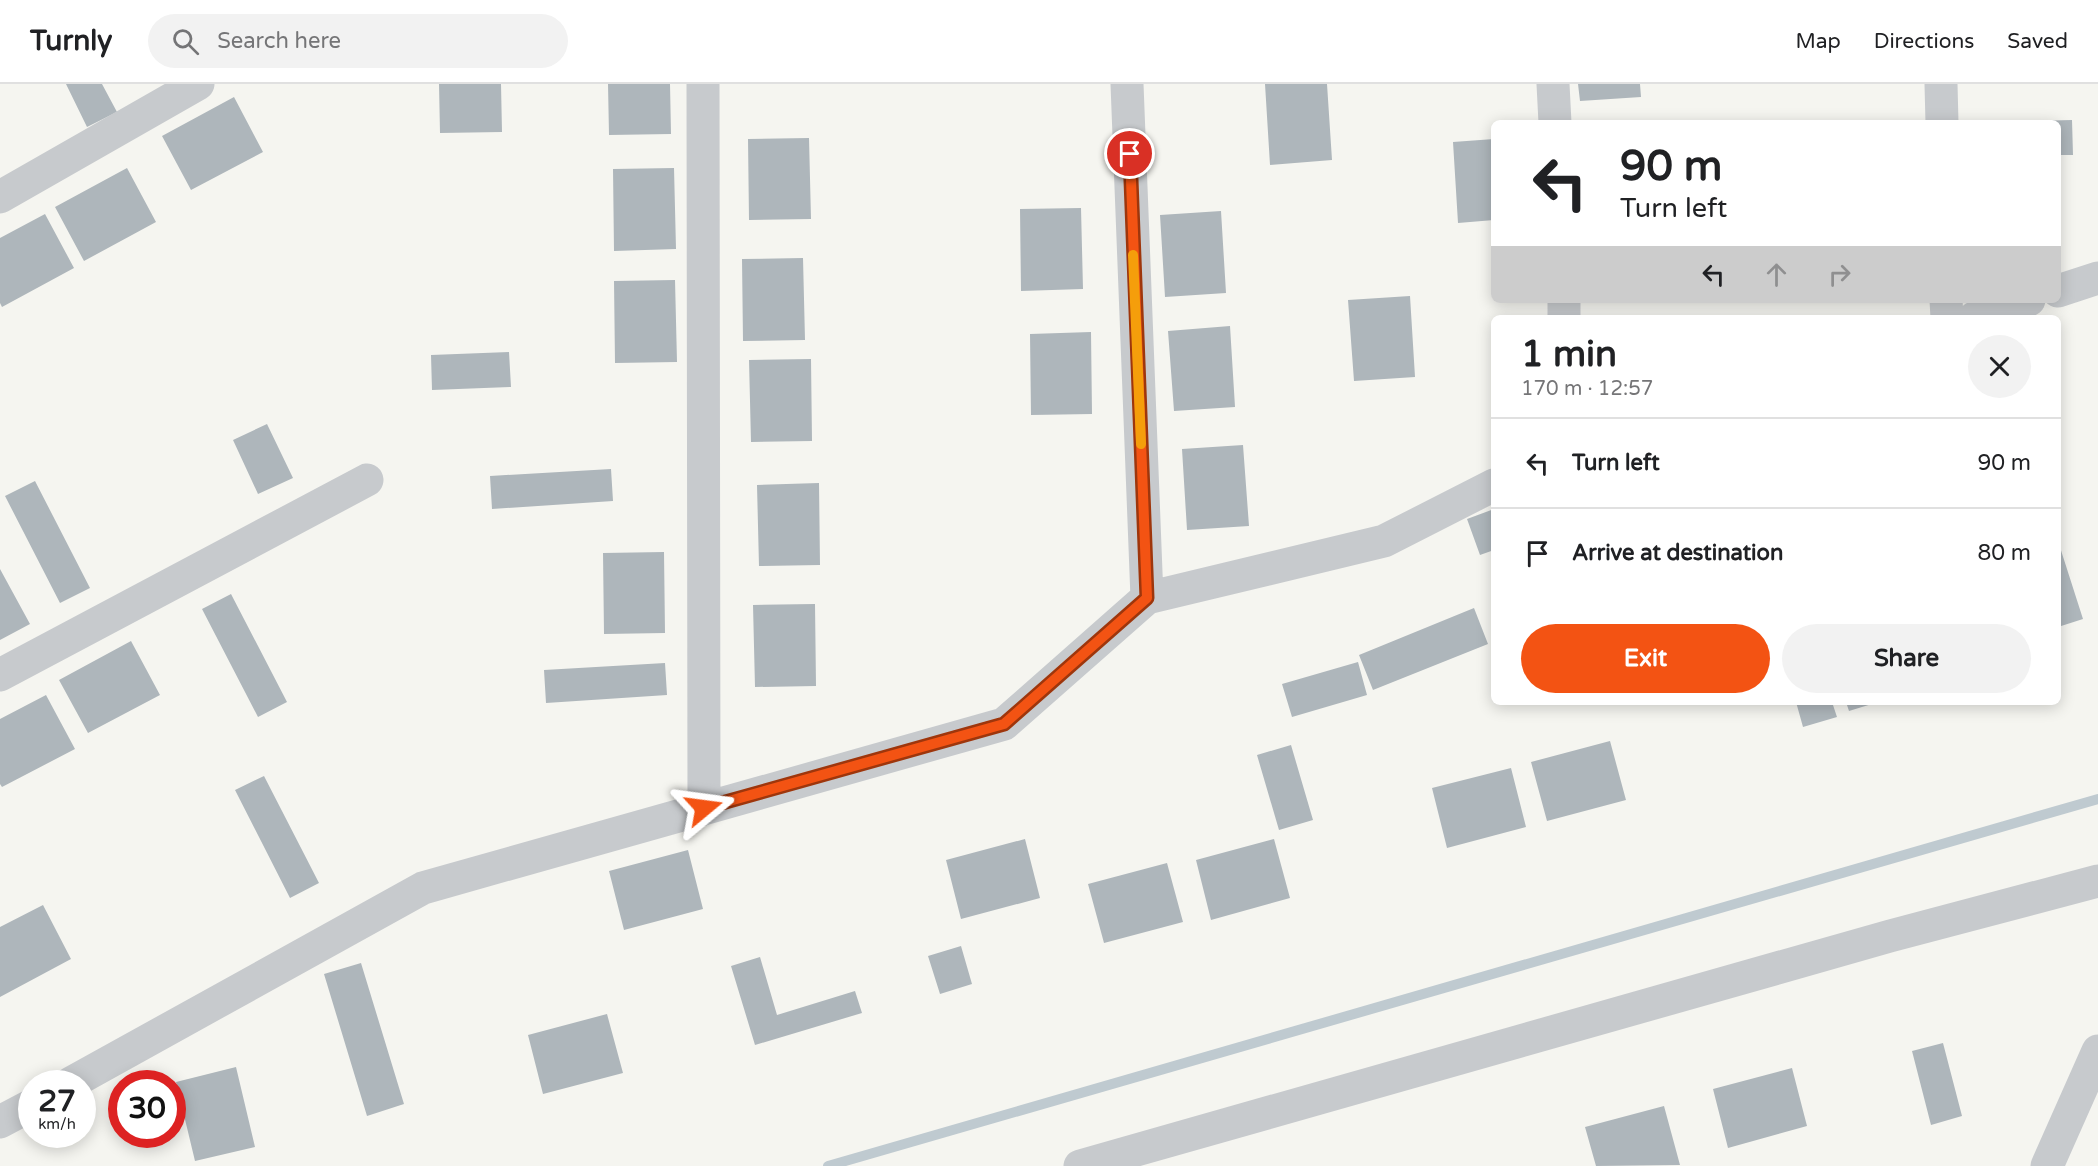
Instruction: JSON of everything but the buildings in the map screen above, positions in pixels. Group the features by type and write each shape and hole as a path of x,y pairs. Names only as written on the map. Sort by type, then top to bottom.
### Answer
{"street":[{"path":"0,197 198,84"},
{"path":"703,84 704,808"},
{"path":"1127,84 1147,598"},
{"path":"1553,84 1555,120"},
{"path":"1941,84 1942,120"},
{"path":"2061,290 2098,278"},
{"path":"1983,315 2020,303"},
{"path":"0,675 367,480"},
{"path":"94,1070 423,888 1004,724 1147,598 1384,541 1491,487"},
{"path":"1080,1166 1890,936 2098,881"},
{"path":"2047,1166 2098,1051"},
{"path":"0,1122 18,1112"}],"waterway":[{"path":"828,1166 2098,799"}],"slow traffic":[{"path":"1133,255 1141,444"}],"route":[{"path":"704,808 1004,724 1147,598 1130,154"}]}
